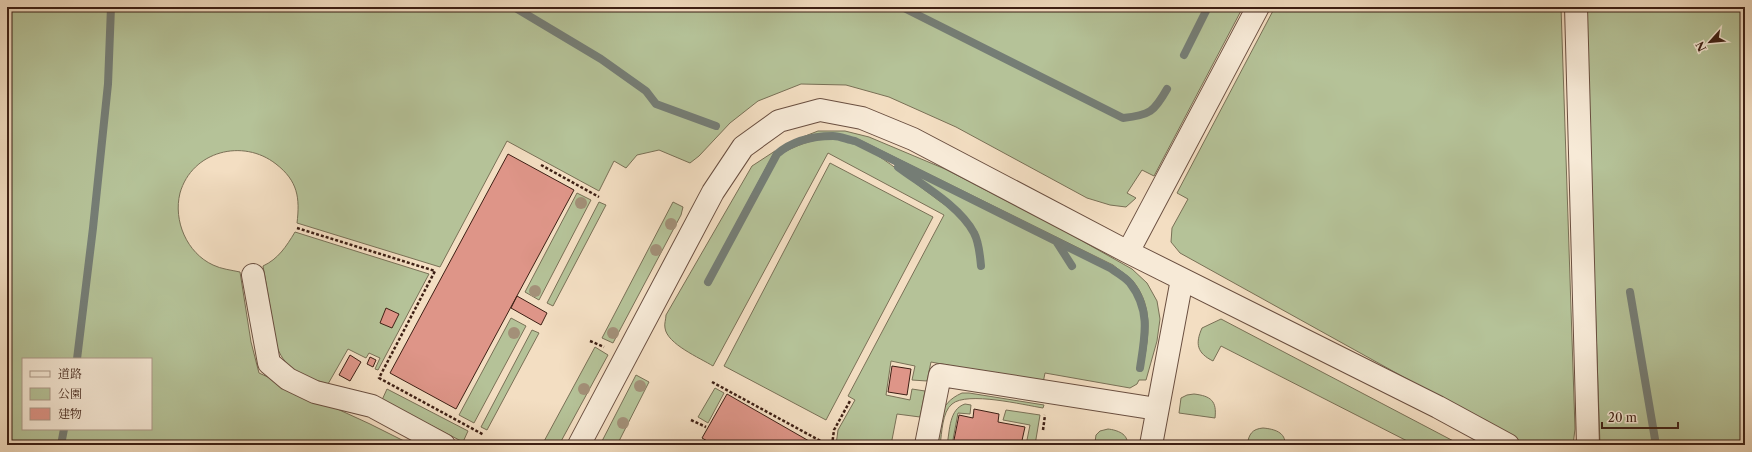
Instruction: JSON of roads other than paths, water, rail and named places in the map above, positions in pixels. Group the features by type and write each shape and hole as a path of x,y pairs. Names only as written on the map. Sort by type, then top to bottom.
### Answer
{"lane":[{"path":"1128,252 1258,7"},
{"path":"1576,7 1588,445"},
{"path":"579,445 713,192 743,147 779,121 820,110 862,118 913,139 1128,252 1438,407 1508,445"},
{"path":"253,275 269,363 288,379 315,392 372,406 444,445"},
{"path":"1151,445 1182,279"},
{"path":"926,445 940,375 1157,409"}],"waterway":[{"path":"77,358 93,228 108,84 111,7"},
{"path":"514,7 601,59 646,91 656,104 716,126"},
{"path":"902,7 1123,118 1145,114 1150,111 1158,103 1167,89"},
{"path":"1184,55 1208,7"},
{"path":"708,282 777,154 783,149 803,140 833,136 855,141 1110,268 1123,277 1130,283 1137,293 1144,313 1145,334 1140,368"},
{"path":"898,167 940,197 968,223 977,240 981,266"},
{"path":"1056,241 1072,266"},
{"path":"1630,292 1656,445"},
{"path":"61,445 64,430"}]}
